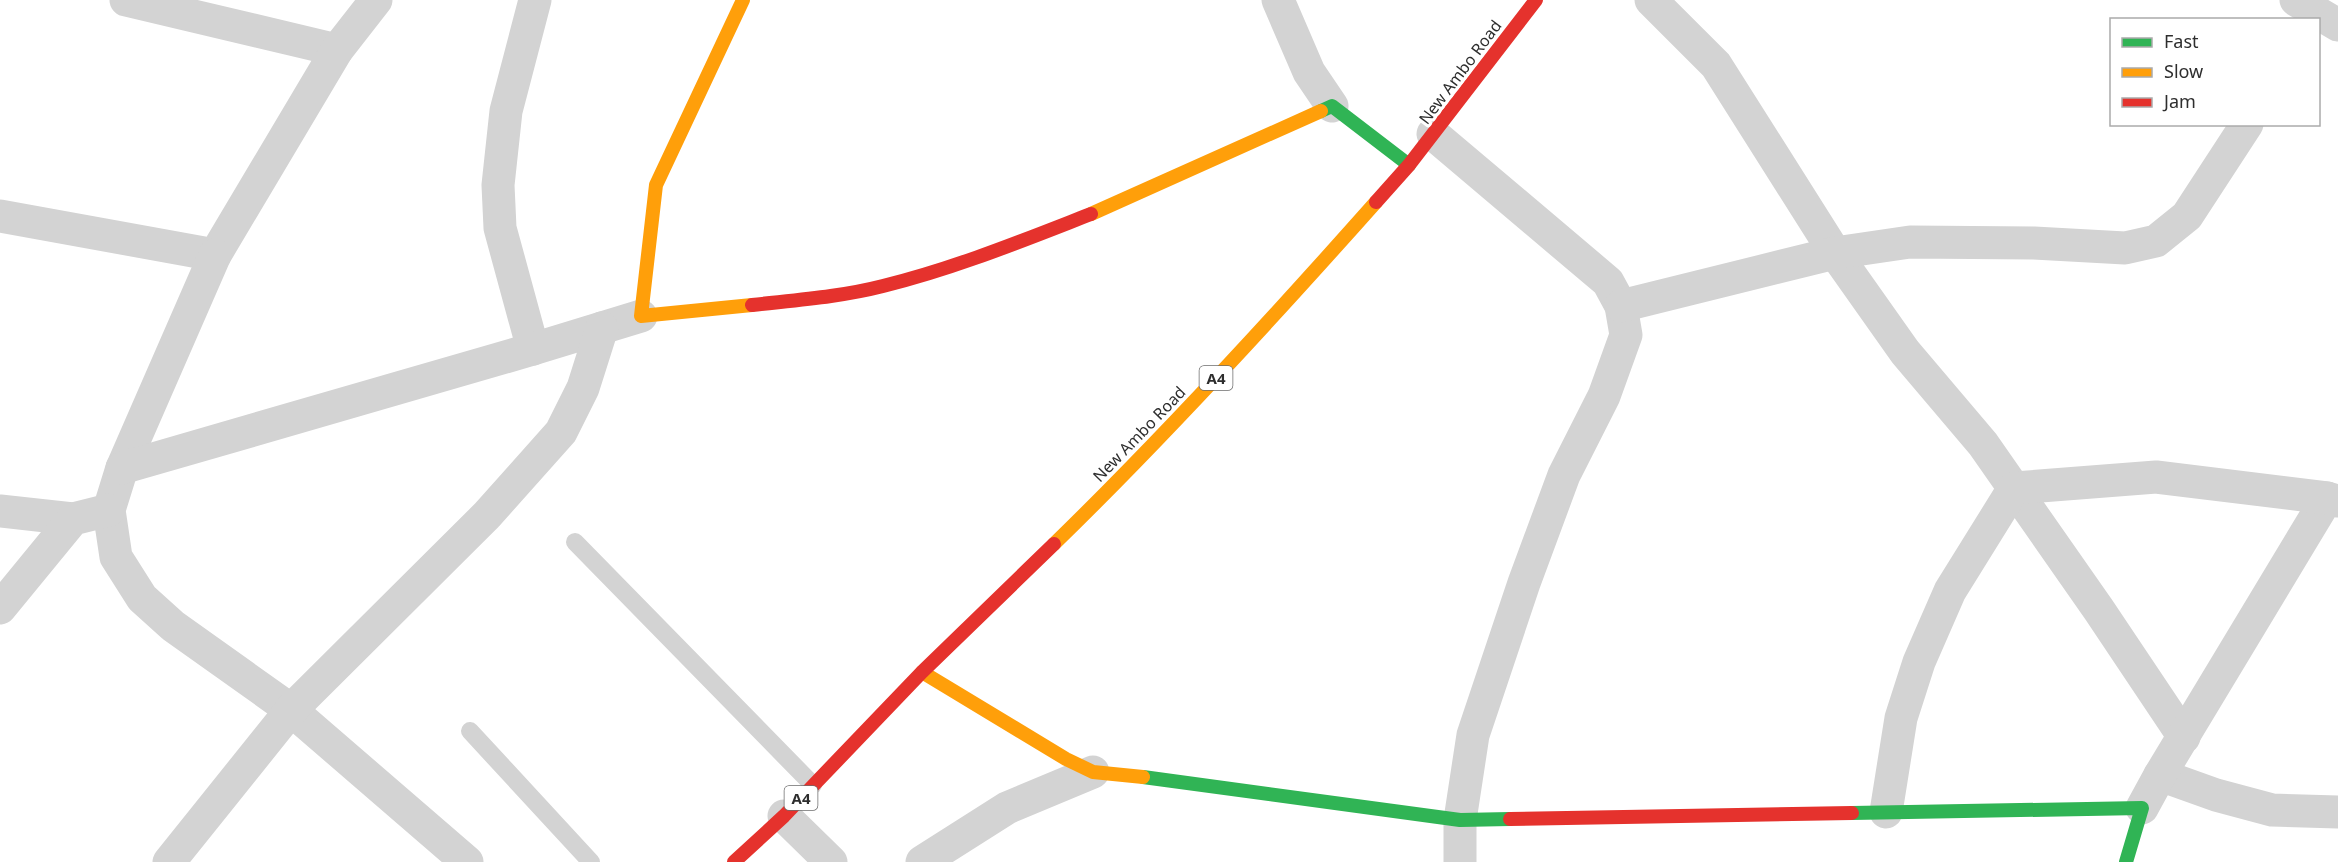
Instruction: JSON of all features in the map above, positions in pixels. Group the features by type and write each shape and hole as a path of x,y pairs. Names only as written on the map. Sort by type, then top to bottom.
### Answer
{"street":[{"path":"131,0 337,50"},
{"path":"375,0 337,50 215,255 122,468 109,510 116,557 142,598 173,626 291,710 467,862"},
{"path":"533,349 500,228 498,185 506,111 535,0"},
{"path":"641,316 656,185 743,0"},
{"path":"1278,0 1309,72 1332,106 1409,165"},
{"name":"New Ambo Road","path":"734,862 784,816 922,672 1111,488 1268,323 1409,165 1536,0"},
{"path":"1651,0 1716,65 1835,253 1905,352 1983,444 2184,737"},
{"path":"122,468 641,316 827,297 884,286 995,251 1105,209 1332,106"},
{"path":"1621,306 1835,253 1910,242 2034,243 2125,248 2156,241 2187,216 2246,126"},
{"path":"1433,134 1608,282 1621,306 1626,335 1604,396 1564,475 1524,583 1473,735 1460,820 1460,862"},
{"path":"0,216 215,255"},
{"path":"169,862 291,710 487,515 561,432 583,388 602,328"},
{"path":"2013,488 2157,477 2332,500 2160,775 2142,808 2126,862"},
{"path":"1886,812 1901,718 1919,662 1950,591 2013,488"},
{"path":"0,511 73,519 109,510"},
{"path":"0,608 73,519"},
{"path":"922,672 1066,759 1093,772 1203,783 1460,820 2142,808"},
{"path":"922,862 1007,808 1093,772"},
{"path":"2160,775 2216,795 2272,810 2338,812"},
{"path":"784,816 831,862"}],"lane":[{"path":"575,542 813,785"},
{"path":"470,731 591,862"}],"traffic: fast":[{"path":"1321,111 1332,106 1409,165"},
{"path":"1143,777 1460,820 1510,819"},
{"path":"1852,813 2142,808 2126,862"}],"traffic: slow":[{"path":"743,0 656,185 641,316 752,305"},
{"path":"1091,214 1321,111"},
{"path":"1054,544 1218,376 1376,202"},
{"path":"922,672 1066,759 1093,772 1143,777"}],"traffic: jam":[{"path":"1376,202 1409,165 1536,0"},
{"path":"752,305 818,298 883,286 936,271 1091,214"},
{"path":"734,862 784,816 922,672 1054,544"},
{"path":"1510,819 1852,813"}]}
